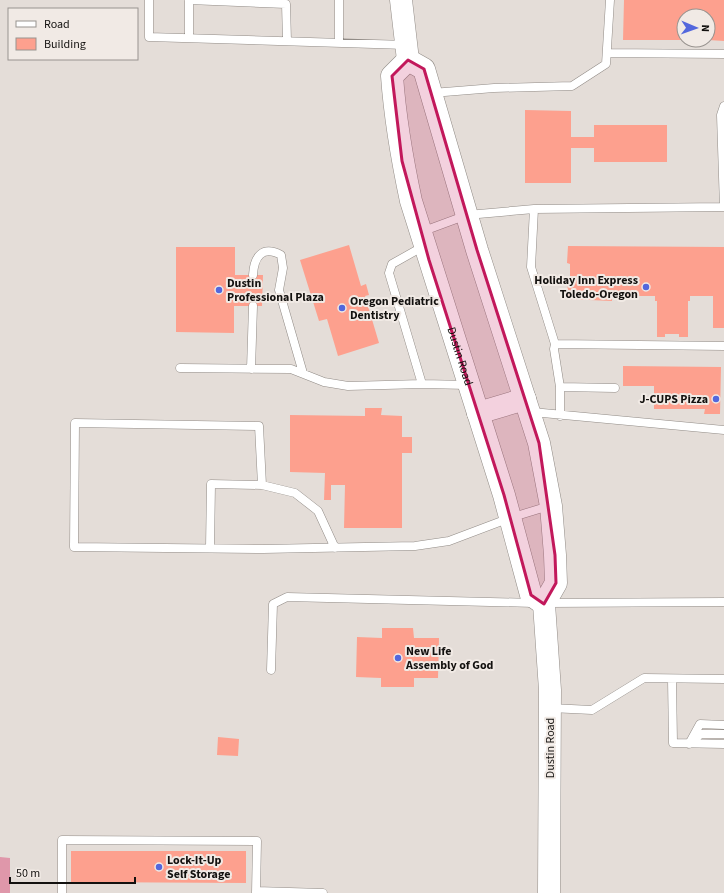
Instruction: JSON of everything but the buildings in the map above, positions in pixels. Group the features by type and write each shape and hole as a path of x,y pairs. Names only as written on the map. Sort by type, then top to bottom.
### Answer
{"street":[{"path":"401,0 407,52 424,69 467,215 539,444 550,506 556,555 556,583 544,604"},
{"name":"Dustin Road","path":"407,52 392,76 395,116 402,161 423,239 510,518 531,595 544,604 550,708 549,893"},
{"path":"478,413 527,405"}],"lane":[{"path":"149,0 149,37 338,42 407,52"},
{"path":"189,38 189,0 286,4 287,41"},
{"path":"338,42 339,0"},
{"path":"431,93 494,88 572,86 606,64 610,0"},
{"path":"607,53 724,54"},
{"path":"422,384 389,274 392,264 423,239 467,215 534,209 724,207 721,114 724,106"},
{"path":"534,209 531,267 555,344 554,354 560,387 560,416"},
{"path":"253,275 254,265 258,256 262,252 275,252 281,255 283,268 279,290 303,373"},
{"path":"251,369 253,306"},
{"path":"555,344 724,346"},
{"path":"180,368 291,369 324,382 348,386 422,384 469,385"},
{"path":"560,387 615,388"},
{"path":"527,405 560,416 724,430"},
{"path":"262,485 259,426 75,423 74,547 335,548 415,546 449,541 510,518 550,506"},
{"path":"210,548 211,484 262,485 295,493 318,511 335,548"},
{"path":"270,670 273,604 287,597 544,604 724,602"},
{"path":"550,708 592,710 644,678 724,679"},
{"path":"672,679 673,744 724,744"},
{"path":"689,744 700,724 724,725"},
{"path":"689,744 700,734 724,734"},
{"path":"62,893 62,840 256,840 256,892 323,893"}],"highlighted area":[{"path":"408,60 424,69 477,250 539,443 555,555 556,583 544,604 531,595 504,495 429,260 402,161 392,76"}],"shaded area":[{"path":"0,857 10,858 10,893 0,893"}],"place":[{"name":"Holiday Inn Express Toledo-Oregon","path":"646,287"},
{"name":"Dustin Professional Plaza","path":"219,290"},
{"name":"Oregon Pediatric Dentistry","path":"342,308"},
{"name":"J-CUPS Pizza","path":"716,399"},
{"name":"New Life Assembly of God","path":"398,658"},
{"name":"Lock-It-Up Self Storage","path":"159,867"}]}
